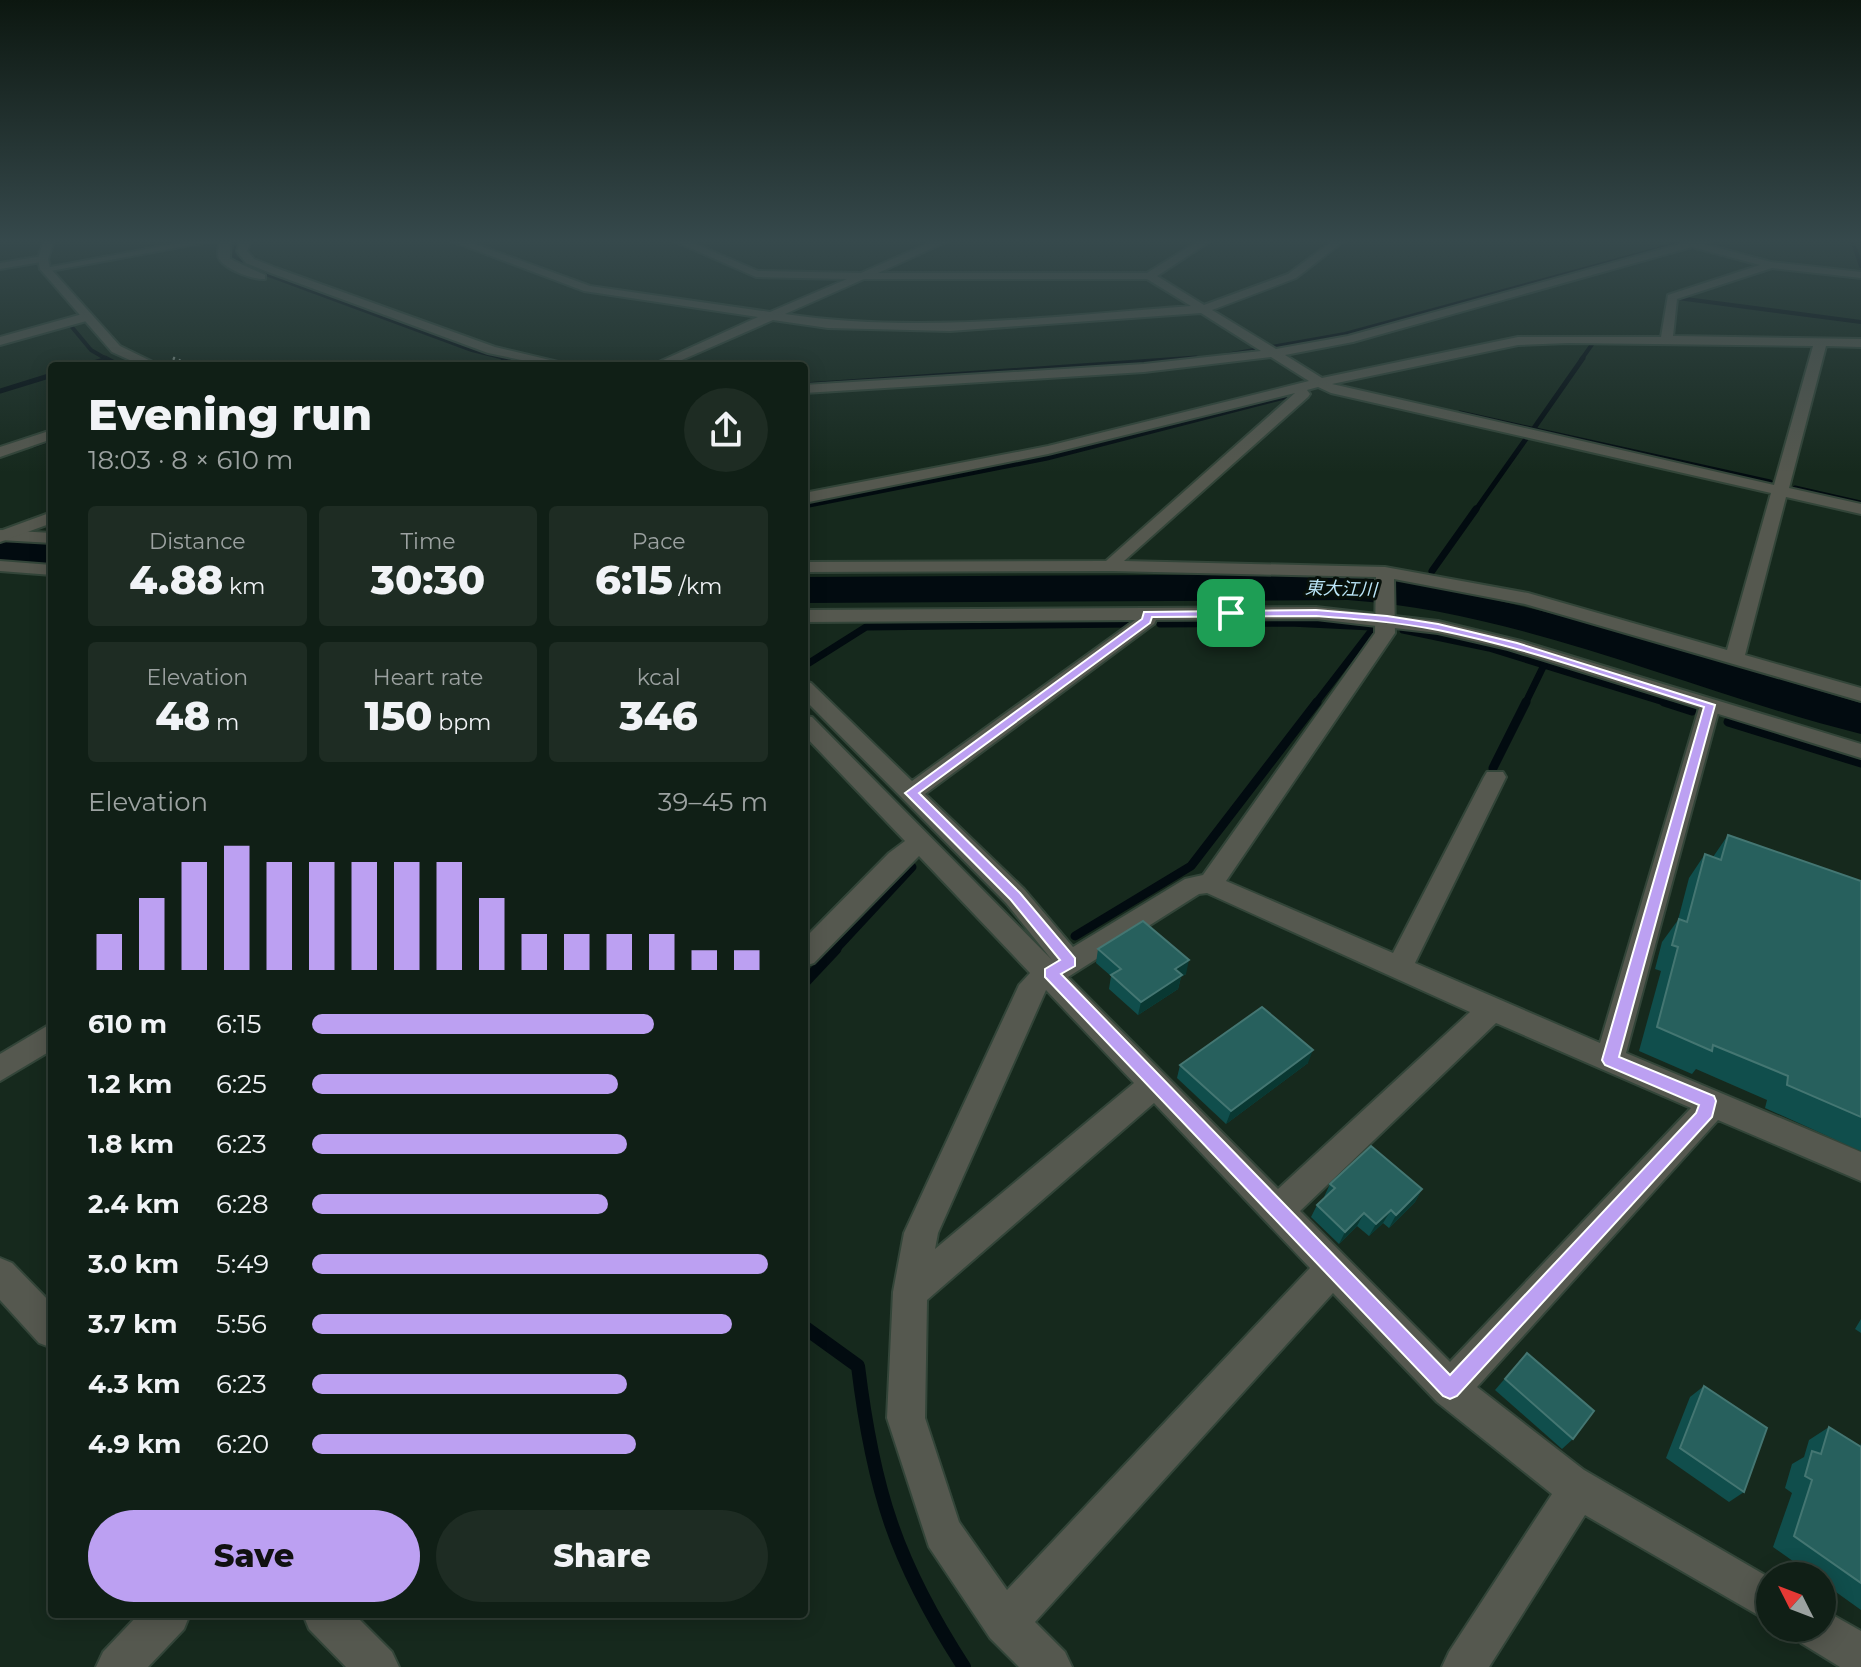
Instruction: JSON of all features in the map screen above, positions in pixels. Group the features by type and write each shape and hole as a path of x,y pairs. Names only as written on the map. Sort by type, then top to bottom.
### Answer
{"street":[{"path":"0,341 83,318"},
{"path":"87,318 116,349 145,362"},
{"path":"368,318 454,350 500,362"},
{"path":"403,318 492,350 549,362"},
{"path":"666,362 769,318 828,324 950,327 1079,318"},
{"path":"1217,318 1331,389 1861,509"},
{"path":"808,380 1268,350 1387,318"},
{"path":"808,389 1144,368 1349,339 1426,318"},
{"path":"1669,318 1667,337 1672,340"},
{"path":"808,497 1048,450 1321,382 1518,341 1861,343"},
{"path":"1734,659 1820,345 1817,342"},
{"path":"1112,566 1116,559 1303,394 1299,389"},
{"path":"0,452 48,435"},
{"path":"2,536 48,519"},
{"path":"2,536 48,538"},
{"path":"0,566 48,570"},
{"path":"808,567 1112,566 1385,574 1528,599 1861,695"},
{"path":"1210,884 1385,633 1385,574"},
{"path":"911,793 1147,620 1147,614"},
{"path":"808,616 1387,614 1514,645 1861,751"},
{"path":"808,691 1015,896 1060,968 1156,1083 1450,1389 1578,1489 1756,1593"},
{"path":"1610,1060 1710,705"},
{"path":"808,726 921,842 1060,968"},
{"path":"1399,967 1495,777"},
{"path":"808,952 898,859 921,842"},
{"path":"1050,1667 1005,1623 943,1533 906,1418 910,1292 921,1233 1033,985 1194,885 1210,884 1861,1167"},
{"path":"1278,1210 1492,1009"},
{"path":"0,1069 48,1038"},
{"path":"910,1292 1156,1083"},
{"path":"1450,1389 1704,1117 1708,1101"},
{"path":"1005,1623 1334,1267"},
{"path":"0,1275 48,1326"},
{"path":"1464,1667 1578,1489"},
{"path":"118,1667 165,1618"},
{"path":"328,1618 377,1667"},
{"path":"1836,1640 1861,1655"}],"building":[{"path":"1728,835 1861,881 1861,1117 1787,1085 1788,1076 1713,1045 1712,1051 1657,1027 1678,947 1672,945 1679,919 1687,922 1705,854 1721,860"},
{"path":"1143,921 1189,960 1175,969 1182,975 1141,1002 1111,975 1121,969 1098,949"},
{"path":"1262,1007 1313,1050 1231,1111 1180,1065"},
{"path":"1371,1146 1422,1189 1396,1215 1391,1210 1376,1224 1364,1213 1345,1232 1317,1205 1335,1188 1330,1184"},
{"path":"1527,1353 1594,1411 1573,1439 1505,1379"},
{"path":"1704,1386 1767,1428 1744,1492 1680,1448"},
{"path":"1829,1427 1861,1447 1861,1583 1836,1565 1836,1562 1831,1562 1794,1536 1812,1480 1805,1476 1812,1451 1821,1454"}],"waterway":[{"path":"385,318 472,350 512,360"},
{"path":"1226,355 1345,334 1405,318"},
{"path":"1829,318 1861,322"},
{"path":"71,326 91,350 108,360"},
{"path":"1581,360 1593,343"},
{"path":"105,358 112,362"},
{"path":"503,358 520,362"},
{"path":"808,385 1196,358 1173,360"},
{"path":"1533,429 1583,358"},
{"path":"97,362 104,360"},
{"path":"0,391 48,376"},
{"path":"808,505 1047,458 1296,394"},
{"path":"1460,413 1533,429"},
{"path":"1533,429 1770,482"},
{"path":"1475,511 1528,436"},
{"path":"34,445 48,440"},
{"path":"1795,488 1861,503"},
{"path":"1432,571 1476,509"},
{"name":"東大江川","path":"0,550 48,553"},
{"name":"東大江川","path":"808,590 1348,587 1405,591 1559,629 1861,719"},
{"path":"1160,624 1290,623 1371,627 1372,630 1315,704"},
{"path":"809,663 866,627 1130,624"},
{"path":"1403,630 1489,648 1544,665"},
{"path":"1525,704 1544,665"},
{"path":"1544,665 1670,704"},
{"path":"1075,936 1191,866 1317,702"},
{"path":"1664,702 1692,711"},
{"path":"1493,768 1525,704"},
{"path":"1728,722 1861,763"},
{"path":"834,951 912,867"},
{"path":"808,979 836,949"},
{"path":"808,1330 858,1366 871,1451 891,1524 921,1593 964,1667"}],"route":[{"path":"1231,613 1316,613 1438,627 1514,645 1710,705 1610,1060 1708,1101 1704,1117 1450,1389 1050,973 1070,962 1015,896 911,793 1147,620 1147,614 1231,613"}]}
